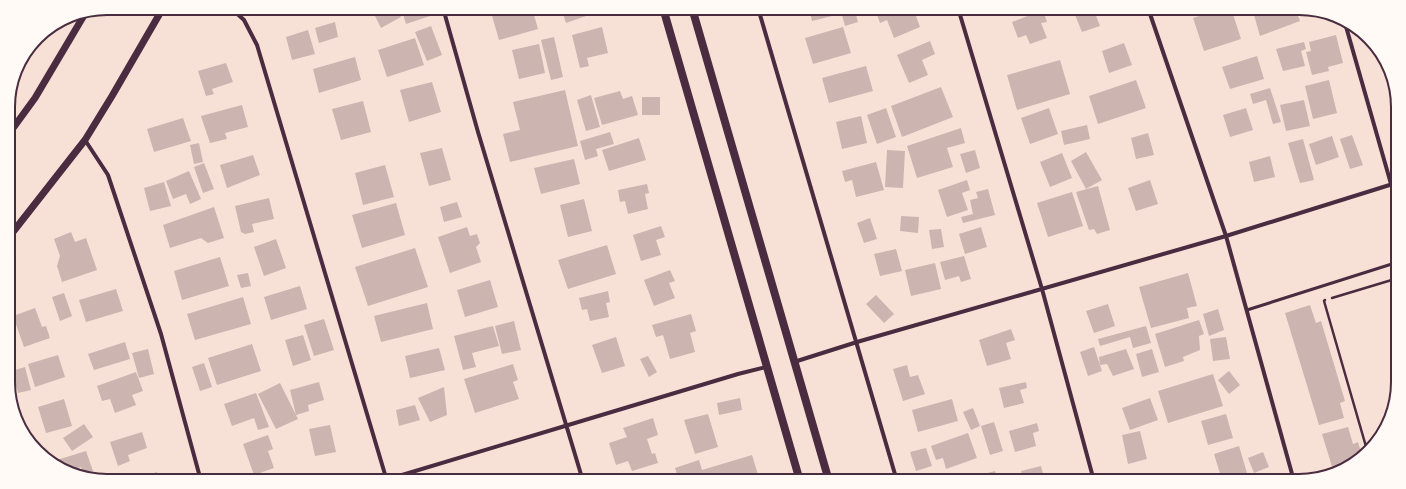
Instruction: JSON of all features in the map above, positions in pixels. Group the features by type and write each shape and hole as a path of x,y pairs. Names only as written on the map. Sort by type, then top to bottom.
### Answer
{"main road":[{"path":"665,15 798,474"},
{"path":"694,15 827,474"}],"street":[{"path":"15,229 85,140 159,15"},
{"path":"239,15 244,20 257,45 385,474"},
{"path":"445,15 478,132 580,474"},
{"path":"760,15 895,474"},
{"path":"960,15 1042,290 1092,474"},
{"path":"1150,15 1226,236 1292,474"},
{"path":"15,125 35,98 82,18"},
{"path":"1347,28 1391,174"},
{"path":"85,140 108,175 111,183 161,334 199,474"},
{"path":"794,362 857,342 1226,236 1391,185"},
{"path":"406,474 566,424 766,367"}],"lane":[{"path":"1247,310 1391,264"}],"path":[{"path":"1366,445 1324,301 1391,280"}],"building":[{"path":"374,15 400,15 401,17 381,28"},
{"path":"403,15 433,15 406,24"},
{"path":"492,15 534,15 538,29 499,40"},
{"path":"563,15 589,15 566,23"},
{"path":"811,15 836,15 812,21"},
{"path":"842,15 856,15 858,22 845,26"},
{"path":"877,15 916,15 920,27 894,38 887,20 880,23"},
{"path":"1030,15 1045,15 1047,22 1041,23 1047,38 1030,44 1026,35 1018,38 1012,22"},
{"path":"1075,15 1096,15 1100,26 1082,32"},
{"path":"1202,15 1233,15 1241,39 1204,51 1193,18"},
{"path":"1254,15 1298,15 1300,21 1260,36"},
{"path":"335,22 338,37 319,43 315,28"},
{"path":"431,26 442,55 427,61 415,32"},
{"path":"602,27 608,53 587,58 589,66 580,68 572,35"},
{"path":"843,27 851,53 813,64 805,38"},
{"path":"308,30 315,54 292,60 286,37"},
{"path":"1336,35 1343,63 1328,67 1329,71 1312,75 1306,52 1311,51 1309,42"},
{"path":"554,37 563,77 551,80 541,40"},
{"path":"415,38 424,65 387,77 378,50"},
{"path":"930,41 935,54 922,60 928,75 909,83 897,55"},
{"path":"1304,42 1306,49 1301,51 1305,66 1283,71 1276,49"},
{"path":"1124,43 1132,65 1109,73 1102,51"},
{"path":"539,44 545,73 519,79 512,50"},
{"path":"1257,56 1264,79 1230,89 1222,67"},
{"path":"355,57 361,80 319,93 313,69"},
{"path":"1060,60 1070,94 1017,110 1007,75"},
{"path":"226,63 233,82 212,89 214,94 206,96 198,71"},
{"path":"866,66 873,91 829,103 822,78"},
{"path":"1136,80 1146,108 1098,124 1089,96"},
{"path":"1329,80 1337,113 1313,119 1305,86"},
{"path":"432,82 441,112 409,122 400,90"},
{"path":"941,87 953,117 902,137 891,106"},
{"path":"1270,88 1281,122 1273,124 1266,100 1253,104 1250,94"},
{"path":"565,90 578,146 510,162 503,134 520,130 513,102"},
{"path":"620,91 623,99 632,96 638,115 602,125 594,98"},
{"path":"591,95 600,127 586,131 577,100"},
{"path":"642,97 660,97 660,115 642,115"},
{"path":"1304,100 1310,126 1286,131 1280,105"},
{"path":"363,101 371,132 341,140 332,109"},
{"path":"242,105 248,127 225,133 227,139 210,143 201,116"},
{"path":"886,108 896,137 877,144 867,115"},
{"path":"1049,108 1058,134 1030,144 1021,118"},
{"path":"1246,108 1253,130 1230,137 1223,115"},
{"path":"861,116 867,143 842,149 836,122"},
{"path":"183,118 191,141 154,152 147,129"},
{"path":"1087,125 1090,139 1064,145 1061,131"},
{"path":"961,128 965,143 947,148 953,167 917,178 907,146"},
{"path":"610,132 614,144 596,149 598,156 585,160 580,141"},
{"path":"1148,133 1154,155 1136,159 1131,138"},
{"path":"1352,135 1363,165 1350,169 1340,139"},
{"path":"1332,136 1339,157 1316,165 1309,144"},
{"path":"639,138 646,160 609,171 602,150"},
{"path":"1303,139 1314,180 1300,183 1288,143"},
{"path":"199,143 203,162 194,164 190,145"},
{"path":"442,148 451,180 429,186 420,153"},
{"path":"887,150 905,151 903,188 885,187"},
{"path":"975,150 980,168 966,173 960,154"},
{"path":"1086,152 1102,180 1086,189 1071,161"},
{"path":"1062,153 1072,178 1050,187 1040,162"},
{"path":"253,155 260,175 227,188 220,165"},
{"path":"1270,156 1275,177 1254,182 1249,162"},
{"path":"574,159 580,184 541,194 534,168"},
{"path":"876,162 884,190 856,197 852,180 845,182 842,171"},
{"path":"204,163 214,189 203,193 194,167"},
{"path":"385,165 394,197 363,205 355,173"},
{"path":"189,171 201,199 190,204 186,194 173,199 166,181"},
{"path":"967,180 970,190 962,193 968,210 947,217 938,190"},
{"path":"1150,180 1158,204 1136,211 1128,188"},
{"path":"164,182 171,206 150,211 144,188"},
{"path":"647,184 649,193 645,194 648,209 628,214 625,201 620,202 618,190"},
{"path":"1098,186 1110,230 1097,234 1094,229 1089,230 1076,192"},
{"path":"988,189 995,215 963,223 961,217 973,214 970,200 978,198 976,192"},
{"path":"1072,192 1083,226 1048,237 1037,203"},
{"path":"269,198 274,219 252,224 254,232 245,234 241,232 235,206"},
{"path":"584,199 592,231 568,237 560,205"},
{"path":"457,202 462,217 444,222 440,207"},
{"path":"396,203 405,235 362,248 352,215"},
{"path":"214,207 224,238 208,243 201,238 170,248 163,225"},
{"path":"901,216 919,217 918,233 900,231"},
{"path":"870,218 877,239 864,243 857,223"},
{"path":"661,226 665,237 656,240 661,255 641,261 633,235"},
{"path":"467,227 470,236 477,234 480,243 476,247 481,262 450,273 438,237"},
{"path":"981,227 987,247 965,254 959,234"},
{"path":"941,229 944,247 932,249 929,230"},
{"path":"71,232 75,242 86,238 97,270 62,282 57,266 60,256 54,239"},
{"path":"276,239 286,268 264,276 254,247"},
{"path":"607,245 616,274 568,289 558,260"},
{"path":"415,248 428,287 368,306 355,267"},
{"path":"896,249 902,271 880,276 874,254"},
{"path":"964,256 971,279 961,282 959,276 945,280 940,262"},
{"path":"220,257 229,286 182,300 174,271"},
{"path":"935,263 941,289 911,296 905,270"},
{"path":"670,270 675,281 669,283 675,298 654,306 644,280"},
{"path":"248,273 251,286 241,288 237,275"},
{"path":"1188,273 1197,306 1187,308 1189,318 1151,328 1139,287"},
{"path":"490,280 498,307 465,317 457,290"},
{"path":"300,286 307,309 271,320 264,297"},
{"path":"116,289 123,311 86,322 79,300"},
{"path":"608,291 610,302 606,303 609,317 590,321 587,309 582,310 579,298"},
{"path":"64,293 72,316 60,321 52,297"},
{"path":"876,295 894,314 884,323 866,304"},
{"path":"243,297 251,324 195,340 187,314"},
{"path":"427,303 433,329 381,342 374,316"},
{"path":"1108,304 1115,326 1094,333 1086,311"},
{"path":"1310,305 1316,323 1321,321 1345,401 1340,403 1344,418 1319,425 1285,313"},
{"path":"35,308 42,327 46,326 50,338 24,347 15,322 15,315"},
{"path":"1218,309 1224,330 1209,336 1203,314"},
{"path":"691,314 696,331 690,333 695,352 670,359 663,335 656,337 652,325"},
{"path":"324,319 334,350 314,356 304,325"},
{"path":"1199,320 1204,334 1199,336 1200,350 1183,357 1184,361 1165,367 1155,334"},
{"path":"514,321 521,350 502,354 495,326"},
{"path":"493,326 499,346 472,353 476,367 463,370 454,336"},
{"path":"1146,326 1151,343 1133,348 1130,337 1100,346 1098,339"},
{"path":"1011,329 1015,340 1006,343 1011,359 987,366 979,340"},
{"path":"303,335 311,360 293,366 285,340"},
{"path":"616,337 625,366 602,373 592,345"},
{"path":"1226,337 1230,359 1213,361 1210,339"},
{"path":"125,342 130,359 94,370 88,354"},
{"path":"252,344 261,371 217,385 208,358"},
{"path":"1094,347 1102,371 1088,376 1080,352"},
{"path":"439,348 445,370 410,378 405,356"},
{"path":"148,349 154,374 139,378 132,353"},
{"path":"1126,349 1134,369 1113,376 1107,364 1100,365 1099,357"},
{"path":"1152,349 1159,372 1142,377 1136,354"},
{"path":"58,355 65,377 35,387 28,364"},
{"path":"648,356 657,372 649,377 640,359"},
{"path":"204,363 212,387 200,391 192,367"},
{"path":"513,364 518,380 513,382 519,399 475,413 464,379"},
{"path":"907,365 910,377 918,375 925,394 903,401 893,369"},
{"path":"25,367 31,390 18,393 15,382 15,370"},
{"path":"1229,371 1240,385 1229,394 1218,380"},
{"path":"136,372 143,391 132,395 136,405 115,413 110,399 102,401 97,386"},
{"path":"1213,374 1223,406 1168,423 1158,391"},
{"path":"319,382 324,400 308,405 309,411 296,415 290,390"},
{"path":"1026,382 1027,388 1020,390 1024,403 1004,408 999,388"},
{"path":"280,383 298,419 276,429 258,394"},
{"path":"444,387 447,415 430,422 418,398"},
{"path":"256,393 269,427 258,430 254,418 232,426 224,404"},
{"path":"740,398 742,410 719,415 717,403"},
{"path":"1150,398 1158,420 1130,430 1122,408"},
{"path":"64,399 72,426 46,433 38,407"},
{"path":"952,399 958,421 918,432 912,410"},
{"path":"415,405 420,420 399,426 396,410"},
{"path":"973,408 980,426 971,430 963,412"},
{"path":"708,414 718,447 695,454 684,420"},
{"path":"1226,414 1233,438 1208,445 1201,421"},
{"path":"653,418 658,435 647,439 652,454 655,453 658,463 632,471 628,461 616,465 609,443 627,437 623,428"},
{"path":"994,422 1003,451 990,455 981,426"},
{"path":"1037,423 1039,431 1033,433 1036,446 1015,452 1009,431"},
{"path":"84,424 93,437 72,451 63,438"},
{"path":"330,425 336,452 315,456 309,429"},
{"path":"1348,427 1353,444 1358,442 1360,450 1345,462 1332,468 1322,434"},
{"path":"1140,431 1147,459 1128,464 1122,435"},
{"path":"142,432 147,448 128,455 130,461 118,466 110,442"},
{"path":"968,433 977,458 946,469 943,458 936,460 931,446"},
{"path":"268,435 273,449 268,451 274,468 254,474 243,444"},
{"path":"1239,446 1247,473 1220,474 1214,454"},
{"path":"926,448 932,466 916,471 910,452"},
{"path":"86,451 93,471 83,471 81,467 76,469 57,460"},
{"path":"1263,452 1269,467 1254,473 1248,458"},
{"path":"752,455 758,474 677,474 675,468 699,460 702,470"},
{"path":"1041,466 1043,474 1022,474 1021,471"},
{"path":"995,471 996,474 983,474"}]}
